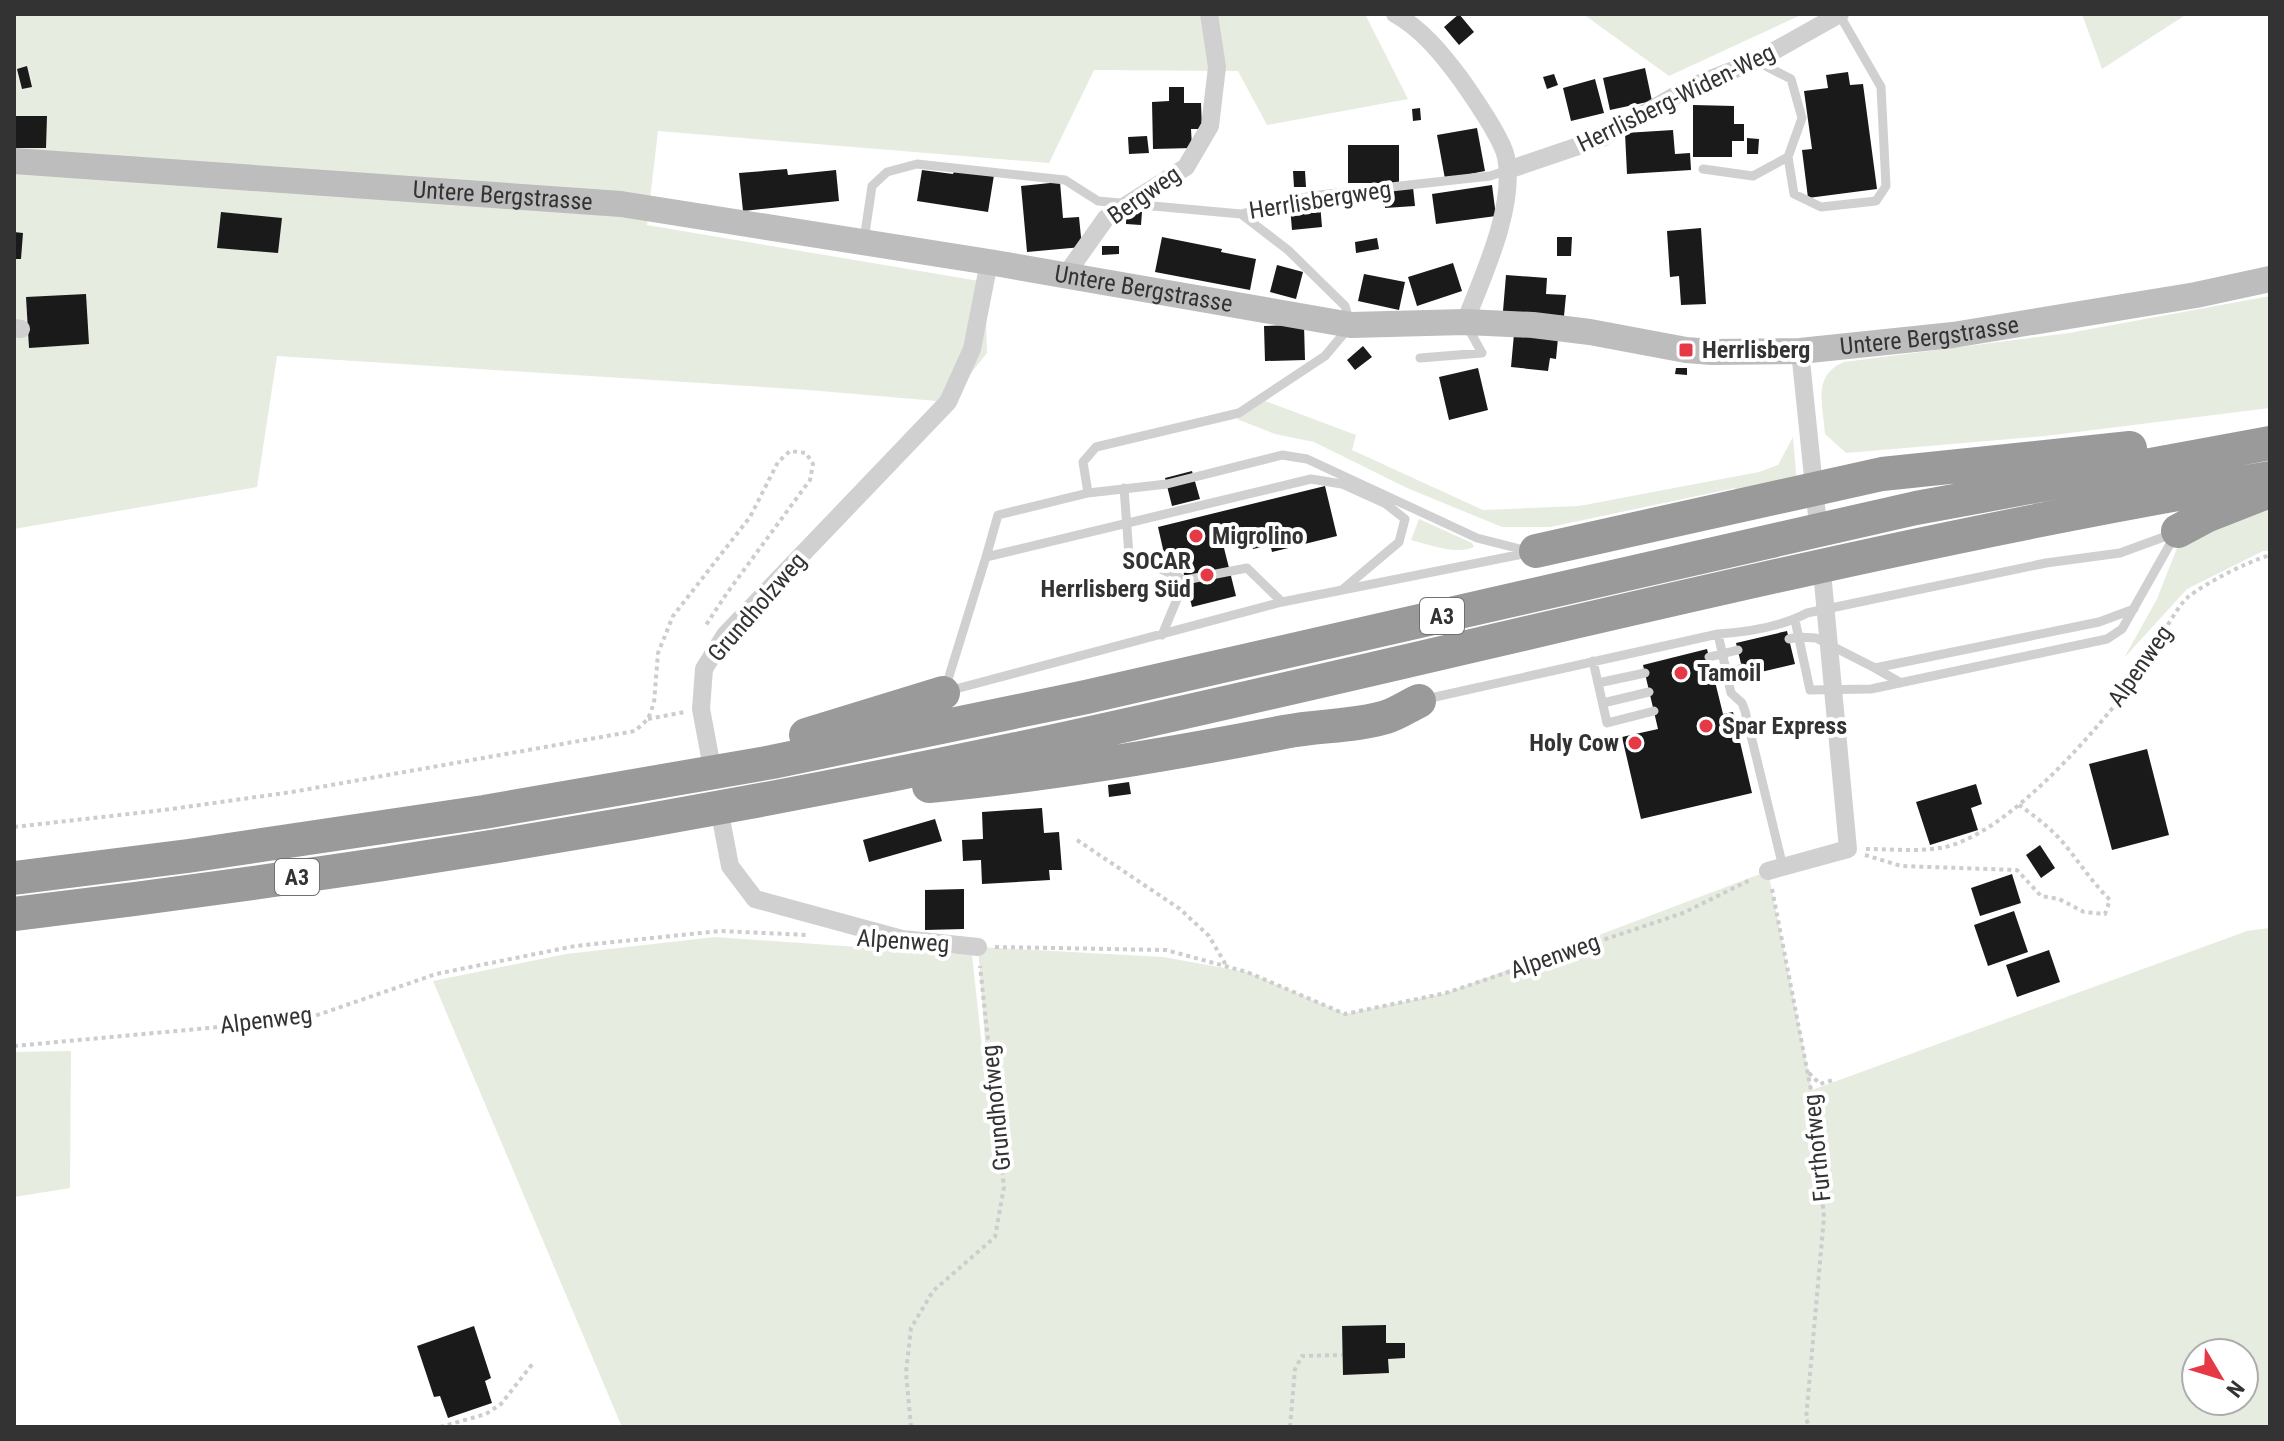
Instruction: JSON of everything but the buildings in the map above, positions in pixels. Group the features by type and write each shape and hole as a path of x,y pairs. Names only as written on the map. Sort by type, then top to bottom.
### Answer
{"highway":[{"path":"1536,551 1882,474 2270,435"},
{"name":"A3","path":"14,878 304,839 614,791 787,759 1086,697 1916,508 2270,443"},
{"name":"A3","path":"14,914 212,890 451,854 753,802 1106,729 1934,540 2270,478"},
{"path":"2178,531 2206,516 2270,491"},
{"path":"614,791 943,693"},
{"path":"753,802 993,780 1194,750 1310,727 1345,726 1389,716 1419,701"}],"main road":[{"name":"Untere Bergstrasse","path":"14,161 621,204 989,262 1351,325 1465,322 1590,332 1686,350 1800,351 1953,335 2196,295 2270,279"}],"street":[{"name":"Bergweg","path":"1065,276 1106,218 1186,167 1210,126 1217,67 1209,14"},
{"path":"1395,14 1426,36 1471,93 1505,153 1508,170 1502,223 1465,322"},
{"name":"Herrlisberg-Widen-Weg","path":"1508,170 1602,138 1690,87 1756,61 1840,14"},
{"name":"Grundholzweg","path":"902,939 755,899 730,866 701,709 704,669 725,635 948,402 972,349 989,262"},
{"path":"1776,869 1848,849 1800,351"},
{"name":"Alpenweg","path":"902,939 978,947"}],"lane":[{"path":"1756,61 1791,79 1802,118 1788,157 1794,194 1821,207 1876,201 1886,186 1881,87 1840,14"},
{"path":"1703,169 1753,176 1788,157"},
{"name":"Herrlisbergweg","path":"864,243 872,186 887,172 917,164 1065,180 1098,201 1241,214 1310,196 1490,176 1508,170"},
{"path":"1088,493 1083,462 1096,447 1239,413 1325,356 1351,325 1345,306 1288,250 1241,214"},
{"path":"1420,358 1482,353 1465,322"},
{"path":"943,693 998,515 1088,493 1167,484 1282,455 1307,459 1477,538 1536,551"},
{"path":"986,557 1311,479 1342,484 1386,504 1405,519 1399,542 1342,590"},
{"path":"1124,488 1129,555 1185,580 1247,568 1282,602"},
{"path":"1419,701 1718,634 1795,620 1807,613 2046,563 2120,553 2178,531"},
{"path":"1795,620 1797,656 1810,690 1871,689 2107,639 2122,629 2178,531"},
{"path":"943,693 1282,602 1536,551"},
{"path":"1162,635 1185,580"},
{"path":"1797,656 1816,638 1835,608"},
{"path":"1875,668 2099,622 2134,609"},
{"path":"1795,620 1816,638 1901,683"},
{"path":"1718,634 1731,693 1742,703 1745,711 1776,869"},
{"path":"1794,638 1816,638"},
{"path":"1709,657 1738,650"},
{"path":"1593,661 1607,723 1654,711"},
{"path":"1714,677 1742,668"},
{"path":"1598,683 1645,673"},
{"path":"1603,703 1649,692"},
{"path":"1718,696 1731,693"}],"path":[{"path":"14,827 164,810 307,789 635,731 648,719 654,703 658,653 673,616 750,517 778,462 790,451 806,453 813,464 810,480 727,593 701,634 696,660 704,669"},
{"name":"Alpenweg","path":"1848,849 1940,848 1980,833 2019,804 2074,753 2140,673 2187,598 2251,561 2270,555"},
{"path":"648,719 701,709"},
{"path":"1848,849 1901,866 2017,870 2041,896 2059,899 2084,912 2105,914 2110,900 2090,880 2066,845 2019,804"},
{"path":"1077,840 1180,909 1209,936 1227,967"},
{"name":"Alpenweg","path":"978,947 1166,950 1247,972 1345,1014 1446,993 1683,913 1776,869"},
{"name":"Furthofweg","path":"1776,869 1808,1072 1824,1217 1806,1419 1810,1427"},
{"name":"Alpenweg","path":"14,1046 306,1019 436,974 575,946 720,931 811,935"},
{"name":"Grundhofweg","path":"911,1427 906,1372 911,1328 933,1291 995,1237 1004,1187 978,947"},
{"path":"1808,1072 1820,1084 1833,1080"},
{"path":"1290,1427 1295,1369 1302,1356 1342,1355"},
{"path":"440,1427 486,1414 501,1404 534,1362"}],"shaded area":[{"path":"14,14 1365,14 1408,99 1267,125 1238,71 1094,70 1049,163 658,131 647,225 985,282 987,353 948,402 809,390 277,356 257,487 14,529"},
{"path":"1583,14 1803,14 1669,76"},
{"path":"2082,14 2187,14 2102,69"},
{"path":"2270,296 2270,408 2045,436 1846,453 1825,434 1823,383 1834,368 1844,362 2069,333"},
{"path":"1265,401 1356,435 1352,450 1483,510 1579,506 1759,472 1778,465 1793,437 1797,484 1738,497 1735,488 1550,527 1502,527 1407,488 1314,442 1275,434 1237,419"},
{"path":"2270,505 2270,551 2263,551 2187,589 2124,658 2157,599 2179,543"},
{"path":"1419,519 1472,543 1474,547 1451,550 1411,540"},
{"path":"1768,871 1812,1090 2247,931 2270,928 2270,1427 622,1427 433,981 566,954 715,937 972,955 993,1149 978,947 1163,957 1247,972 1345,1014 1446,993"},
{"path":"71,1051 70,1188 14,1197 14,1052"}],"place":[{"name":"Herrlisberg","path":"1686,350"},
{"name":"Migrolino","path":"1196,536"},
{"name":"SOCAR Herrlisberg Süd","path":"1207,575"},
{"name":"Tamoil","path":"1681,673"},
{"name":"Spar Express","path":"1706,726"},
{"name":"Holy Cow","path":"1635,743"}]}
